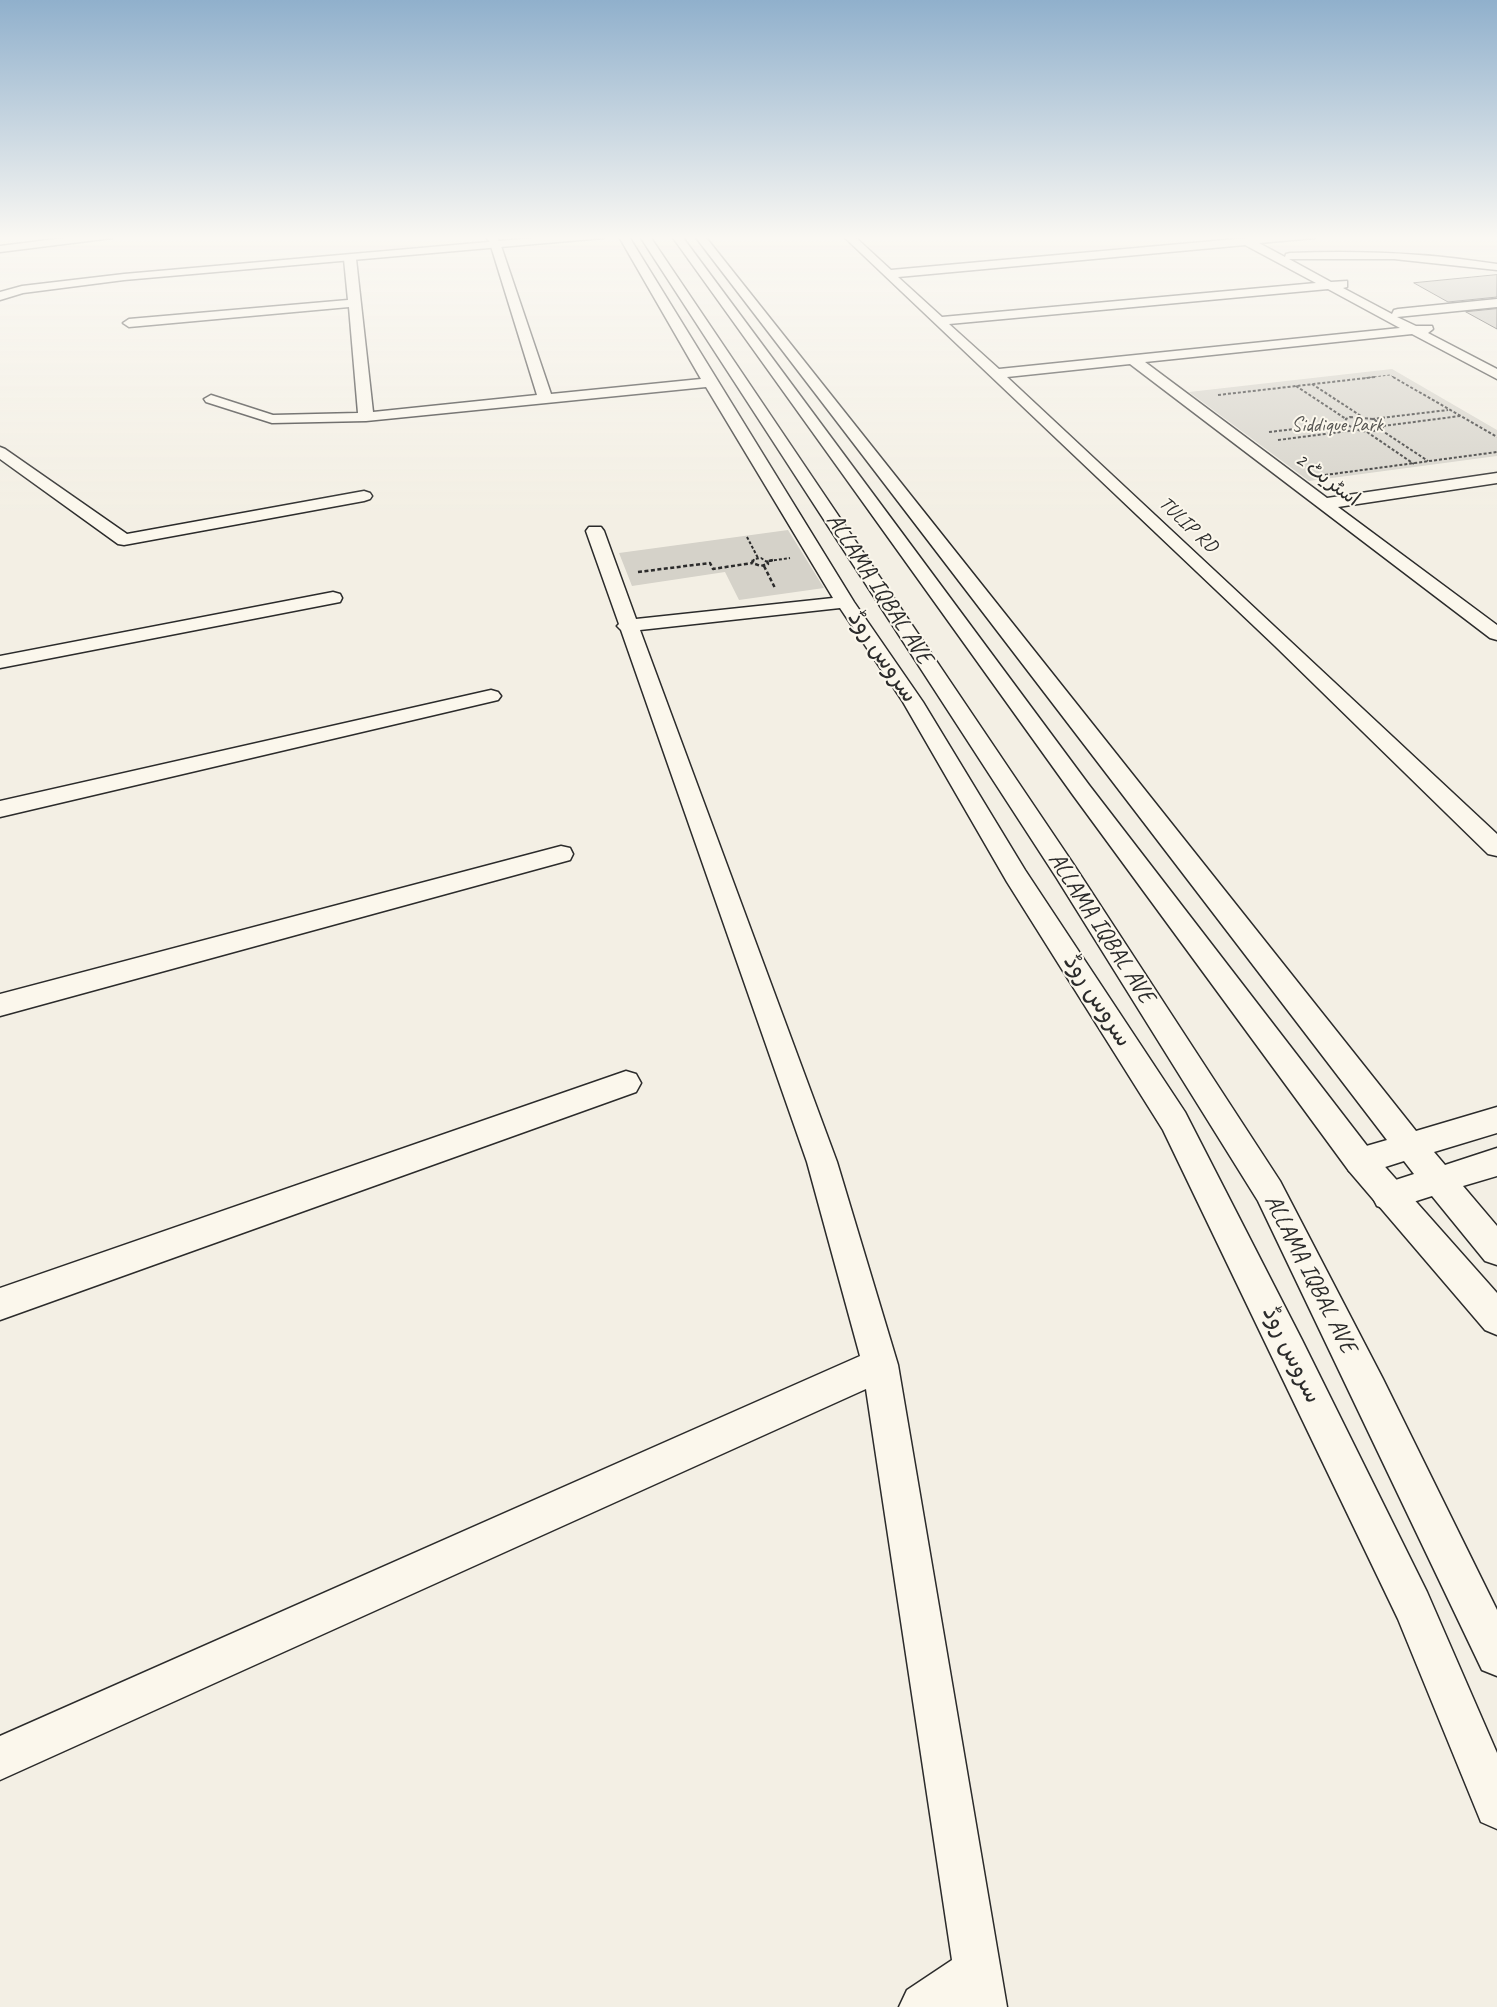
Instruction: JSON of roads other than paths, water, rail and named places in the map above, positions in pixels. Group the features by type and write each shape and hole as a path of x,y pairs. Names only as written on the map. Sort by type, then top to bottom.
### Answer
{"street":[{"path":"357,329 366,417"},
{"path":"523,329 546,400"},
{"name":"سروس روڈ","path":"679,329 845,602 913,702 1016,876 1174,1121 1290,1352 1413,1606 1497,1806"},
{"name":"ALLAMA IQBAL AVE","path":"706,329 1054,854 1269,1191 1370,1392 1497,1655"},
{"name":"ALLAMA IQBAL AVE","path":"744,329 1081,790 1360,1161 1388,1196 1497,1318"},
{"path":"772,329 1408,1145 1497,1250"},
{"name":"TULIP RD","path":"946,329 1282,642 1496,847"},
{"path":"994,374 1427,329 1496,371"},
{"path":"1413,330 1496,371"},
{"name":"اسٹریٹ 2","path":"1132,359 1497,634"},
{"path":"211,399 272,419 366,417 710,382"},
{"path":"0,452 124,540 364,496"},
{"path":"1322,504 1497,478"},
{"path":"595,531 822,1162 880,1365 980,1989 924,2007"},
{"path":"0,662 333,598"},
{"path":"628,626 845,602"},
{"path":"0,809 492,696"},
{"path":"0,1005 561,854"},
{"path":"0,1304 626,1083"},
{"path":"1360,1161 1408,1145 1497,1120"},
{"path":"1388,1196 1437,1179 1497,1162"},
{"path":"0,1758 880,1365"}],"park label":[{"name":"Siddique Park","path":"1337,426"}]}
